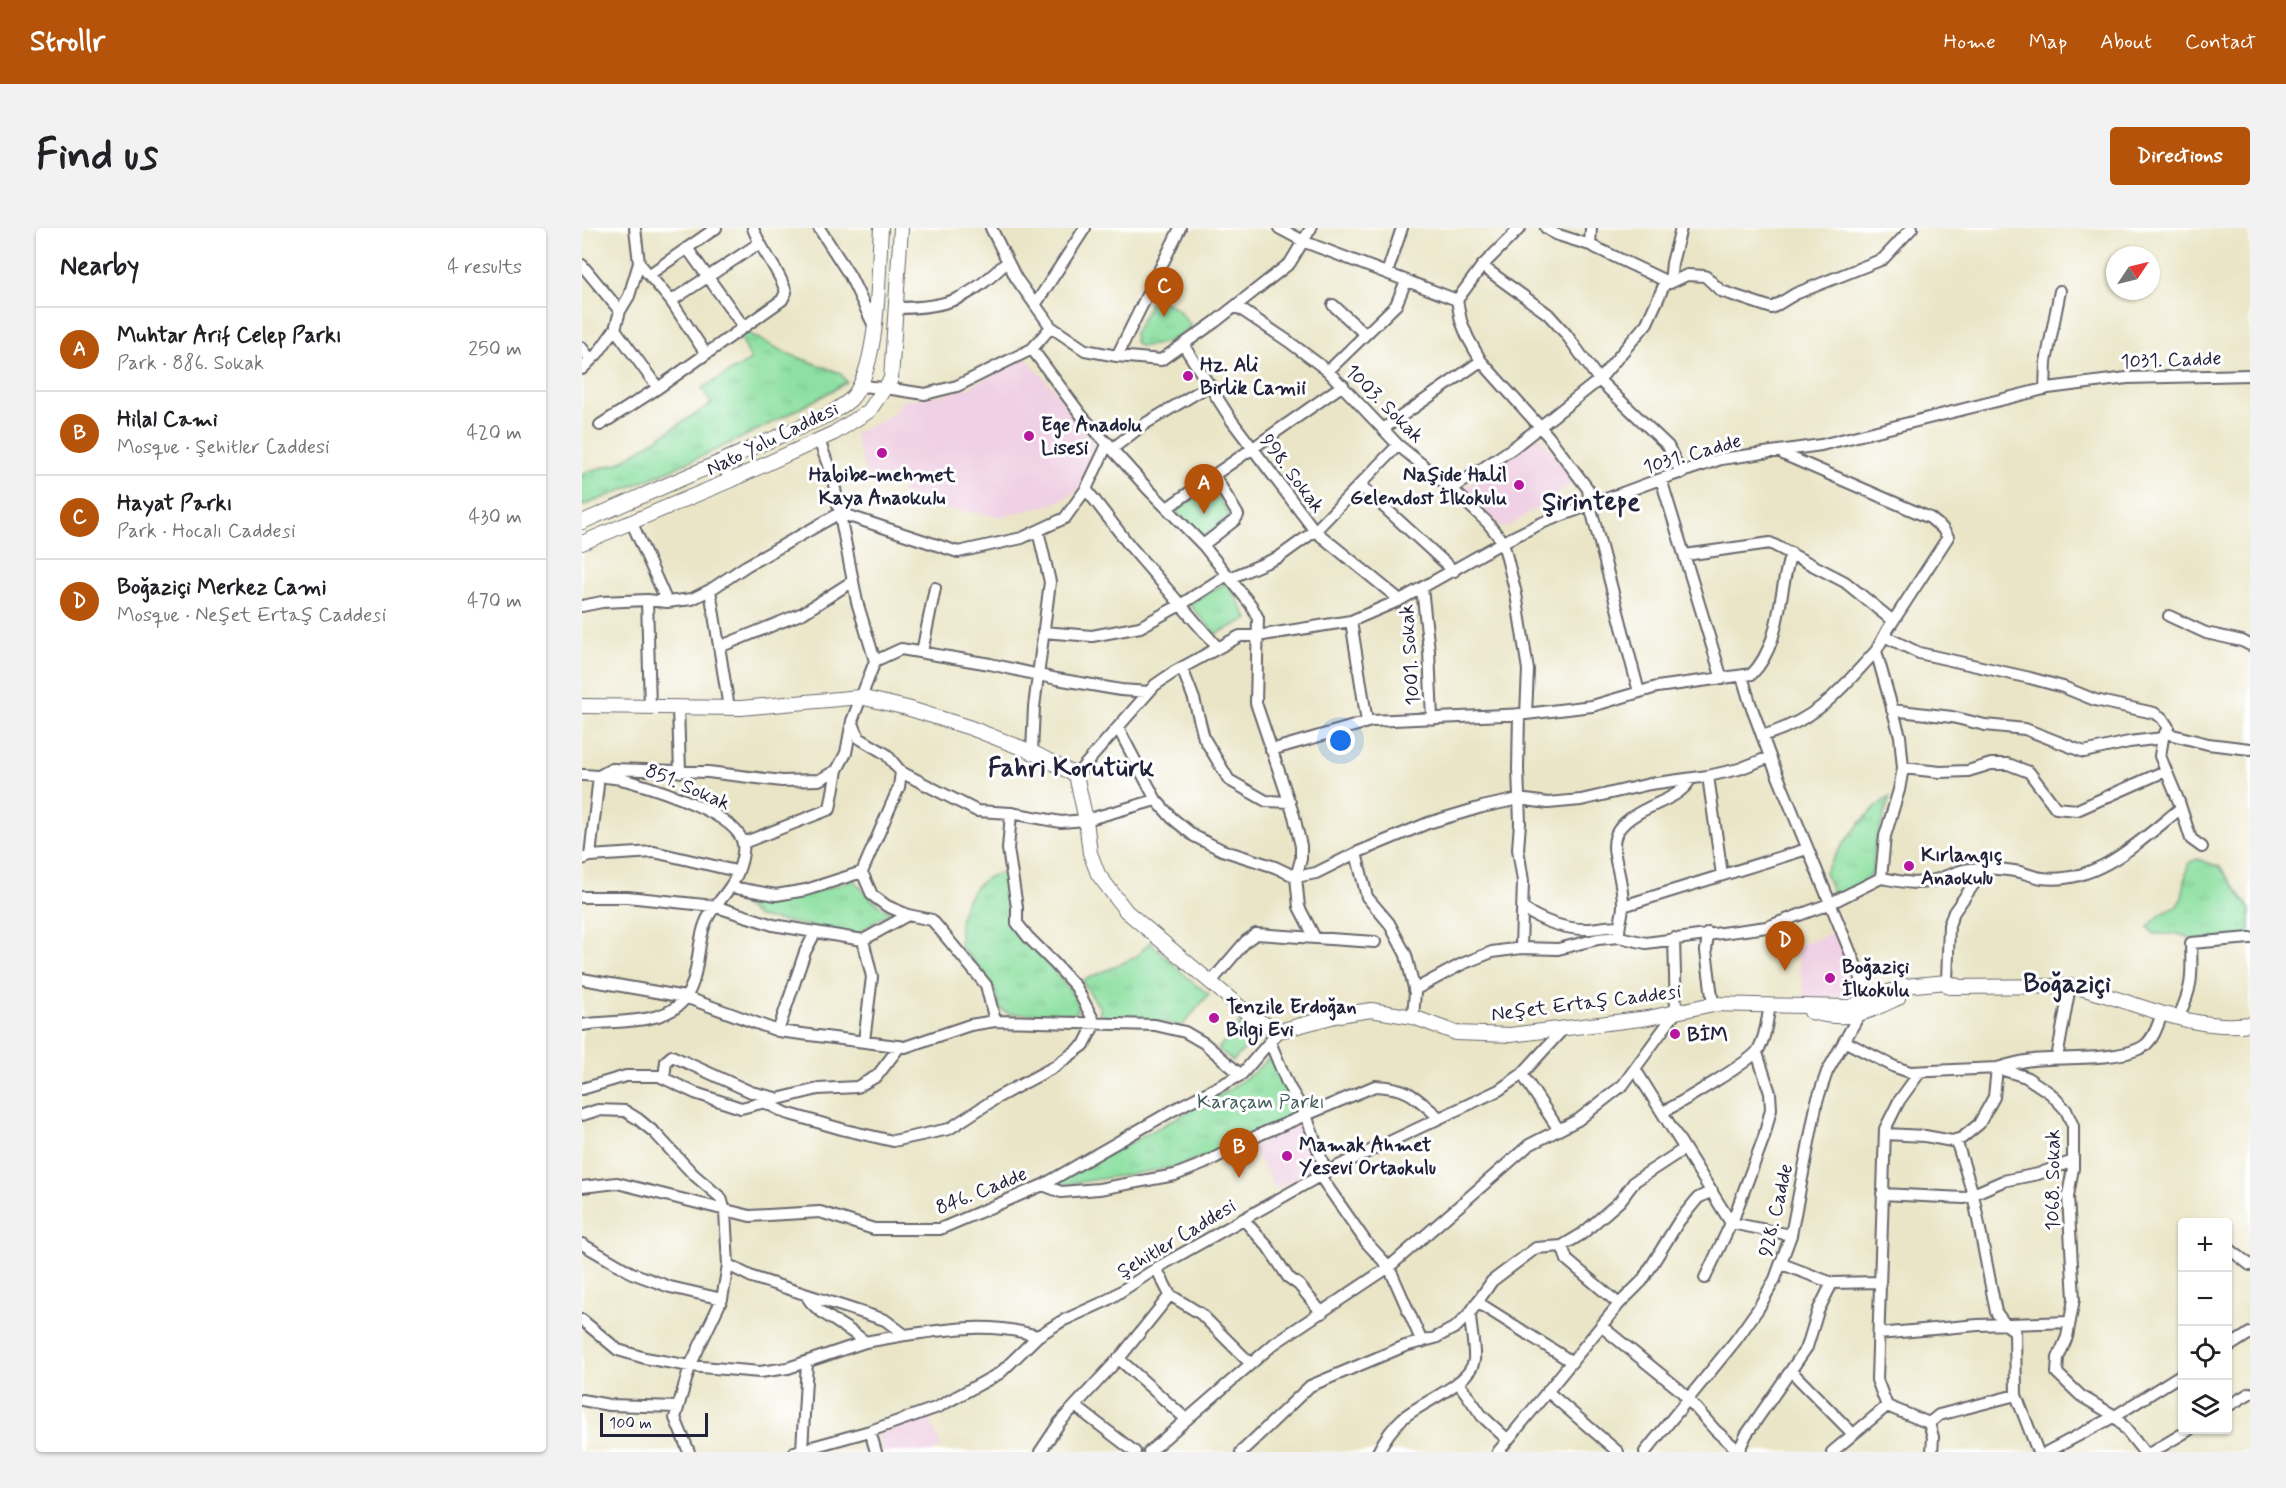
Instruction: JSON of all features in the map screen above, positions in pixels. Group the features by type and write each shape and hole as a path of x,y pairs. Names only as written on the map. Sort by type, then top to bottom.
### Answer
{"main road":[{"path":"582,522 828,415 850,400 864,380 872,352 881,228"},
{"name":"Nato Yolu Caddesi","path":"582,543 780,458 834,433 869,411 891,379 901,228"},
{"path":"582,706 729,708 860,697 907,708 971,728 1032,752 1076,775 1086,820 1090,853 1098,874 1126,911 1253,1018 1279,1031"},
{"name":"Neşet Ertaş Caddesi","path":"1279,1031 1339,1015 1371,1010 1413,1017 1456,1032 1510,1035 1648,1018 1713,1004 1777,1005 1838,1018 1865,1006 1952,984 2070,986 2100,993 2178,1018 2217,1026 2250,1024"}],"street":[{"path":"582,369 598,353 615,329 620,311 629,296 639,263 635,228"},
{"path":"650,274 716,228"},
{"path":"600,425 658,388 782,300 786,292 783,282 758,244 753,228"},
{"path":"819,228 850,276 874,326"},
{"path":"991,228 1016,279 1051,327 1084,350 1161,360 1184,346 1290,263 1305,242 1311,228"},
{"path":"1035,305 1085,228"},
{"path":"1117,356 1180,228"},
{"path":"1279,228 1305,242 1457,300"},
{"path":"1387,273 1402,228"},
{"path":"1520,228 1482,266 1457,300 1461,321 1481,361 1540,426 1588,489 1590,505 1639,692"},
{"path":"1546,228 1555,234 1590,245 1668,282 1687,275 1705,276 1721,291 1772,308 1795,294 1883,259 1912,228"},
{"path":"1590,245 1591,228"},
{"path":"1452,489 1513,448 1599,380 1647,323 1668,282 1681,228"},
{"path":"671,301 758,244"},
{"path":"687,248 743,326"},
{"path":"896,308 927,308 955,299 974,291 1007,262"},
{"path":"639,263 671,301 706,354"},
{"path":"582,264 620,311"},
{"path":"1482,266 1548,314 1566,334 1599,380 1668,446 1681,472"},
{"path":"1328,371 1396,305 1406,281"},
{"path":"2045,389 2046,362 2060,291"},
{"path":"1333,305 1365,334"},
{"name":"1003. Sokak","path":"1236,306 1288,340 1328,371 1398,445 1452,489 1487,522 1503,542 1516,594 1528,670 1523,714 1519,800 1518,849 1523,881 1521,948"},
{"path":"860,386 925,394 957,386 1032,349 1051,327"},
{"path":"615,329 658,388"},
{"name":"998. Sokak","path":"1184,346 1252,450 1315,531 1400,600"},
{"path":"582,348 590,359"},
{"path":"1032,349 1082,416 1203,544 1251,605 1258,618 1256,704 1290,802 1301,846 1301,860 1296,877 1299,907 1315,938"},
{"path":"1383,429 1481,361"},
{"name":"1031. Cadde","path":"1076,775 1155,685 1239,636 1257,636 1352,621 1400,600 1503,542 1544,522 1681,472 1721,459 1821,444 2045,389 2127,378 2250,375"},
{"path":"582,606 602,602 647,600 667,602 692,599 840,513 958,552 1022,538 1065,518 1086,489 1110,446 1210,385"},
{"path":"1167,508 1343,386"},
{"path":"770,439 780,458"},
{"path":"582,1025 657,1017 679,1006 692,987 705,925 714,906 731,886 742,855 743,843 830,809 837,770 846,753 852,721 875,661 857,602 832,479 819,440"},
{"path":"1043,632 1092,636 1140,627 1228,577 1279,557 1315,531 1398,445"},
{"path":"1762,736 1814,714 1827,704 1876,651 1948,537 1942,528 1930,518 1780,451"},
{"path":"719,461 731,480"},
{"path":"1203,544 1235,520 1238,515 1214,475"},
{"path":"1661,479 1722,679"},
{"path":"1360,485 1454,571"},
{"path":"1086,489 1130,546 1218,648"},
{"path":"632,523 667,602"},
{"path":"1032,752 1037,675 1050,582 1038,531"},
{"path":"1685,555 1770,543 1845,582 1893,621"},
{"path":"1271,750 1367,722 1523,714 1592,706 1677,684 1752,674 1762,664 1777,621 1791,553"},
{"path":"719,647 803,613 853,581"},
{"path":"922,652 935,588"},
{"name":"1001. Sokak","path":"1422,588 1429,651 1432,718"},
{"path":"710,590 729,708"},
{"path":"647,600 650,707"},
{"path":"2169,616 2206,633 2250,645"},
{"path":"1352,621 1367,722"},
{"path":"1884,636 1919,653 2030,678 2063,687 2096,700 2154,713 2167,722 2160,756 2191,839 2202,847"},
{"path":"875,661 901,649 1121,690 1149,692"},
{"path":"1876,651 1900,736 1903,768 1885,836 1881,878"},
{"path":"1182,668 1194,699 1204,738 1229,780 1266,801 1290,802"},
{"path":"1742,676 1770,758 1792,806 1865,1006"},
{"path":"678,707 680,772"},
{"path":"1892,710 1952,717 1984,725 2025,729 2084,752 2164,736 2250,749"},
{"path":"852,721 859,738 885,754 901,772 977,811 1011,813 1061,822 1086,820 1156,800"},
{"path":"1118,728 1156,800 1172,818 1194,836 1222,850 1275,867 1296,877 1316,873 1400,834 1455,815 1519,800 1548,803 1581,800 1650,784 1708,776 1739,769 1770,758"},
{"path":"1903,768 1940,772 1968,771 1991,764 2008,764 2029,772 2056,808 2077,810 2165,771"},
{"path":"736,871 654,852 586,858 599,776 612,769 708,772 782,781 819,780 837,770"},
{"path":"901,772 899,787 862,872 872,894 887,906 908,915 932,920 986,985 995,1021"},
{"name":"851. Sokak","path":"582,776 631,781 679,798 726,820 738,831 743,843"},
{"path":"1708,776 1722,875"},
{"path":"1619,932 1623,906 1620,876 1613,844 1617,830 1637,813 1678,794 1690,780"},
{"path":"1522,908 1539,918 1571,927 1619,932 1646,944 1708,933 1767,927 1829,904 1881,878 1910,883 1933,881 1969,869 1983,868 2058,879 2091,872 2111,861 2181,808"},
{"path":"1011,813 1008,849 1017,907 1017,923 1076,987 1095,1023"},
{"path":"1623,906 1807,849"},
{"path":"1356,854 1367,897 1389,923 1406,955 1414,990 1413,1017"},
{"path":"1952,984 1949,925 1954,912 1983,868"},
{"path":"731,886 776,895 806,890 862,872"},
{"path":"582,897 627,897 714,906 773,925 863,940 908,915"},
{"path":"1414,990 1462,964 1492,952 1521,948 1558,950 1619,932"},
{"path":"778,1031 805,952 815,933"},
{"path":"1708,933 1706,951 1713,1004"},
{"path":"1211,982 1246,941 1256,934 1375,942"},
{"path":"1149,1452 1275,1343 1389,1267 1529,1145 1578,1120 1623,1085 1676,1012 1674,938"},
{"path":"2178,1018 2189,996 2192,976 2191,943 2250,938"},
{"path":"863,940 872,977 864,1041"},
{"path":"582,979 684,997 778,1031 905,1047 970,1025 995,1021 1155,1025 1185,1032 1204,1042 1240,1075"},
{"path":"2057,1058 2070,986"},
{"path":"1664,1112 1757,1053 1777,1005"},
{"name":"928. Cadde","path":"1645,1452 1746,1326 1768,1293 1782,1264 1791,1235 1817,1101 1827,1072 1865,1006"},
{"path":"1885,1134 1956,1140 1962,1138 1979,1124 1994,1097 1997,1068 2029,1060 2094,1058 2121,1054 2144,1046 2155,1032 2162,1014"},
{"path":"664,1078 666,1061 672,1056 771,1101 786,1113 893,1141 949,1129 998,1097 1054,1067 1084,1046 1095,1023"},
{"name":"Şehitler Caddesi","path":"798,1451 870,1431 938,1407 1000,1373 1038,1336 1062,1321 1106,1301 1156,1268 1323,1174 1499,1090 1522,1074 1564,1028"},
{"name":"846. Cadde","path":"582,1187 617,1183 750,1216 820,1212 874,1229 940,1229 1043,1185 1177,1108 1240,1075 1279,1031"},
{"name":"1068. Sokak","path":"1844,1041 1894,1067 1910,1072 1997,1068 2026,1077 2050,1093 2066,1110 2073,1126 2073,1161 2068,1196 2074,1299 2067,1337 2058,1358 2057,1372 2082,1396 2115,1416 2144,1452"},
{"path":"1270,1042 1288,1085 1306,1115 1323,1174 1366,1242 1389,1267 1422,1342"},
{"path":"582,1089 626,1076 660,1076 695,1093 741,1107 818,1089 857,1087 877,1076 900,1046"},
{"path":"1705,1278 1731,1223 1764,1137 1771,1109 1770,1093 1757,1053"},
{"path":"1635,1069 1664,1112 1684,1149 1731,1223 1791,1235"},
{"path":"1920,1072 1899,1101 1885,1129 1877,1380 1887,1406 1929,1423"},
{"path":"1522,1074 1559,1130"},
{"path":"1043,1185 1061,1192 1099,1189 1175,1176 1261,1134 1375,1086 1395,1087 1414,1095 1440,1118"},
{"path":"582,1114 598,1110 625,1111 638,1119 655,1133 693,1174 721,1198 725,1210 728,1265 722,1299 690,1366 675,1418 689,1452"},
{"path":"1956,1140 1973,1194 1996,1312 2005,1324 2015,1331 2016,1395 2038,1452"},
{"path":"1240,1452 1310,1386 1406,1346 1435,1338 1456,1327 1470,1313 1492,1281 1536,1248 1562,1246 1598,1221 1620,1200 1635,1181 1684,1149"},
{"path":"1882,1194 1964,1198 2003,1181 2038,1174 2073,1161"},
{"path":"1498,1452 1619,1304 1642,1281 1679,1221 1692,1205 1698,1198 1712,1191"},
{"path":"1243,1219 1268,1247 1288,1277 1304,1291 1322,1313"},
{"path":"582,1244 632,1273 670,1287 722,1299"},
{"path":"1562,1246 1567,1260 1619,1304"},
{"path":"2232,1251 2250,1265"},
{"path":"1782,1264 1832,1283 1879,1282"},
{"path":"728,1265 752,1277 885,1320 905,1335"},
{"path":"1156,1268 1170,1295 1201,1314 1251,1364"},
{"path":"1601,1326 1680,1390 1715,1430 1739,1451 1746,1435 1807,1347 1818,1311 1832,1283"},
{"path":"1040,1452 1060,1422 1119,1359 1170,1295"},
{"path":"807,1296 812,1304 858,1334 865,1342"},
{"path":"1478,1302 1572,1362"},
{"path":"1378,1452 1403,1418 1458,1382 1469,1370 1474,1362 1470,1313"},
{"path":"582,1320 618,1350 645,1358 690,1366 760,1371 788,1368 865,1342 976,1326 1023,1331 1038,1336"},
{"path":"1878,1334 2005,1324 2070,1322"},
{"path":"2232,1344 2250,1333"},
{"path":"1119,1359 1186,1419"},
{"path":"798,1451 807,1362"},
{"path":"1791,1371 1853,1434"},
{"path":"2047,1452 2115,1416 2178,1377"},
{"path":"1458,1382 1482,1416 1508,1440"},
{"path":"1548,1392 1618,1452"},
{"path":"2232,1404 2250,1393"},
{"path":"1929,1423 1939,1415 2016,1395"},
{"path":"582,1400 609,1405 678,1407"},
{"path":"1075,1406 1135,1452"},
{"path":"1832,1452 1887,1406"},
{"path":"1929,1423 1933,1437 1932,1452"},
{"path":"870,1431 876,1452"},
{"path":"2152,1452 2182,1434"}],"shaded area":[{"path":"1026,358 1060,395 1071,417 1091,441 1097,456 1090,476 1074,493 1053,504 1002,517 946,509 901,492 909,479 880,482 866,474 854,433 884,420 893,413 902,400 943,395 967,388"},
{"name":"Naşide Halil Gelendost İlkokulu","path":"1539,436 1576,481 1508,527 1501,527 1462,490"},
{"name":"Boğaziçi İlkokulu","path":"1837,932 1865,992 1841,996 1805,997 1795,946"},
{"name":"Mamak Ahmet Yesevi Ortaokulu","path":"1303,1122 1319,1166 1276,1189 1252,1147"},
{"path":"929,1416 941,1448 932,1452 884,1452 878,1434"}],"green space":[{"path":"1154,297 1177,308 1191,326 1167,342 1139,346 1135,342 1134,334"},
{"path":"748,333 786,353 840,373 847,382 717,449 582,506 582,473 619,463 711,404 702,388 751,360 740,335"},
{"path":"1212,486 1230,517 1201,538 1176,511"},
{"path":"1227,582 1248,619 1216,634 1189,604"},
{"path":"1890,797 1876,841 1872,873 1855,888 1834,897 1825,872 1854,830 1873,810"},
{"path":"2197,859 2220,867 2250,909 2250,935 2194,940 2179,934 2154,934 2148,927 2161,914 2176,907 2182,898 2188,864"},
{"path":"1000,873 1006,877 1009,920 1014,931 1047,962 1079,1002 1076,1013 1009,1014 999,1008 989,980 962,948 960,923 965,904 982,881"},
{"path":"854,880 870,898 890,912 857,934 758,917 731,896 735,891 761,905 786,901"},
{"path":"1150,942 1193,983 1209,994 1182,1026 1151,1020 1100,1019 1100,1008 1082,981 1136,957"},
{"path":"1240,1023 1247,1030 1249,1044 1233,1061 1218,1049"},
{"name":"Karaçam Parkı","path":"1273,1055 1298,1112 1282,1123 1251,1133 1218,1151 1176,1167 1062,1185 1056,1183 1230,1089"}],"place":[{"name":"Hayat Parkı","path":"1164,317"},
{"name":"Hz. Ali Birlik Camii","path":"1188,376"},
{"name":"Ege Anadolu Lisesi","path":"1029,436"},
{"name":"Habibe-mehmet Kaya Anaokulu","path":"882,453"},
{"name":"Naşide Halil Gelendost İlkokulu","path":"1519,485"},
{"name":"Muhtar Arif Celep Parkı","path":"1204,514"},
{"name":"Kırlangıç Anaokulu","path":"1909,866"},
{"name":"Boğaziçi Merkez Cami","path":"1785,971"},
{"name":"Boğaziçi İlkokulu","path":"1830,978"},
{"name":"Tenzile Erdoğan Bilgi Evi","path":"1214,1018"},
{"name":"BİM","path":"1675,1034"},
{"name":"Mamak Ahmet Yesevi Ortaokulu","path":"1287,1156"},
{"name":"Hilal Cami","path":"1239,1178"}],"district":[{"name":"Şirintepe","path":"1591,501"},
{"name":"Fahri Korutürk","path":"1071,767"},
{"name":"Boğaziçi","path":"2067,983"}]}
